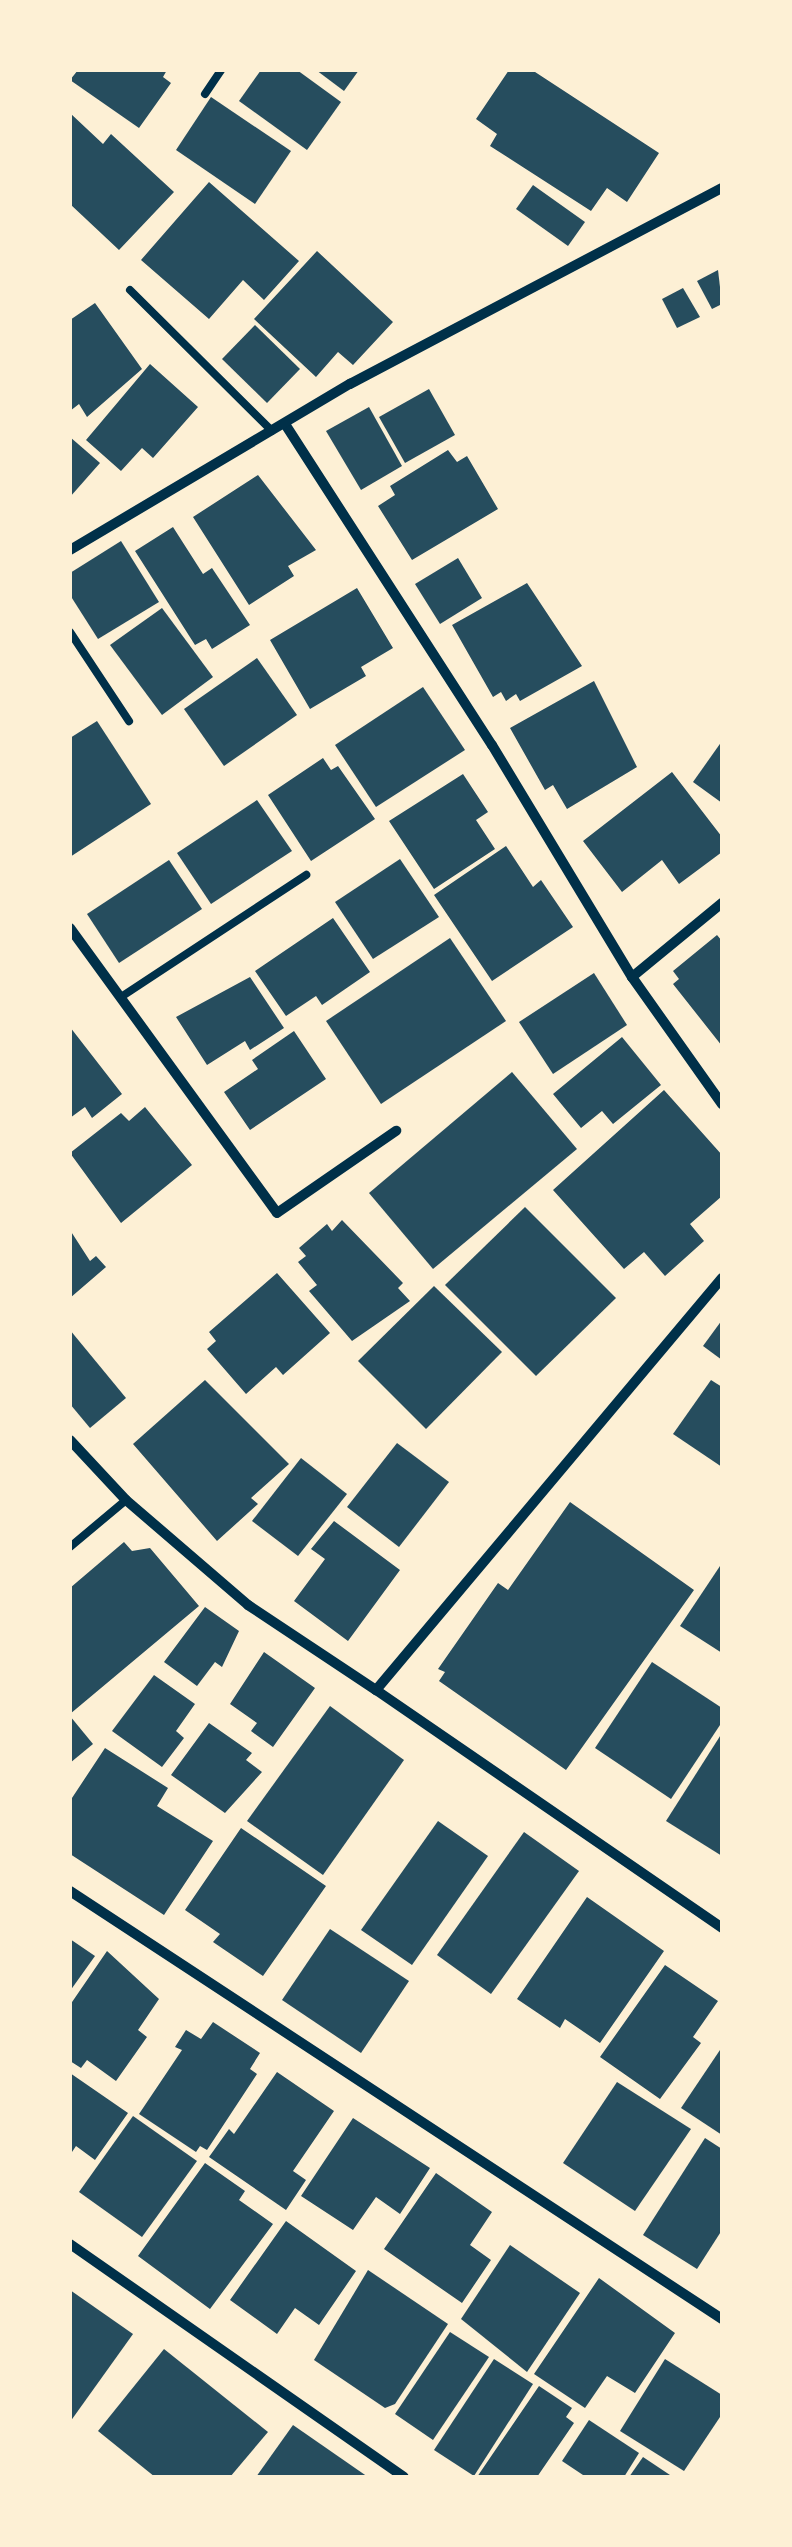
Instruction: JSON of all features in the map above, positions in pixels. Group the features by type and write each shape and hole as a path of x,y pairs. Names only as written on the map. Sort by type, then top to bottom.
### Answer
{"street":[{"path":"70,550 285,424 722,188"},
{"path":"285,424 492,745 632,977 722,1104"},
{"path":"632,977 722,902"},
{"path":"70,928 277,1213 396,1131"},
{"path":"376,1690 722,1278"},
{"path":"70,1440 126,1500 248,1605 722,1928"},
{"path":"70,1891 722,2319"},
{"path":"70,2244 404,2477"}],"lane":[{"path":"205,94 221,70"},
{"path":"130,290 274,432"},
{"path":"70,632 128,721"},
{"path":"122,997 306,875"},
{"path":"70,1547 126,1500"}],"building":[{"path":"78,70 167,70 163,77 171,83 139,128 70,80"},
{"path":"261,70 297,70 341,102 307,150 239,101"},
{"path":"316,70 359,70 344,91"},
{"path":"509,70 532,70 659,153 627,202 607,188 591,211 490,146 497,134 476,119"},
{"path":"211,97 291,151 255,204 176,150"},
{"path":"70,113 103,144 111,134 174,192 119,250 70,204"},
{"path":"209,182 299,261 264,300 243,280 209,319 141,260"},
{"path":"533,185 585,222 568,246 516,209"},
{"path":"317,251 393,322 353,365 338,352 316,377 254,319"},
{"path":"718,270 722,304 712,309 697,281"},
{"path":"683,288 700,317 677,328 662,299"},
{"path":"95,303 142,369 87,417 79,404 70,411 70,320"},
{"path":"255,325 300,369 267,403 222,359"},
{"path":"150,364 198,407 153,458 142,448 121,471 86,440"},
{"path":"429,389 455,435 405,463 379,417"},
{"path":"369,407 402,466 361,490 326,431"},
{"path":"70,437 100,463 70,497"},
{"path":"448,450 457,462 467,456 498,509 412,560 378,506 395,495 390,486"},
{"path":"258,475 316,550 288,566 294,576 249,605 193,517"},
{"path":"173,527 203,574 212,568 250,625 212,649 206,639 195,645 135,551"},
{"path":"121,541 159,602 98,639 70,595 70,573"},
{"path":"458,558 482,598 440,624 415,584"},
{"path":"527,583 582,666 520,701 516,694 506,701 501,692 493,697 452,625"},
{"path":"357,588 393,648 361,667 366,676 310,709 270,640"},
{"path":"162,608 213,677 162,715 110,645"},
{"path":"257,658 297,715 224,766 184,709"},
{"path":"594,681 637,767 567,809 553,785 545,790 510,728"},
{"path":"423,687 465,750 376,807 335,745"},
{"path":"97,721 151,804 70,857 70,738"},
{"path":"722,741 722,803 693,782"},
{"path":"323,758 331,770 338,766 375,819 311,861 268,795"},
{"path":"672,772 722,837 722,852 679,884 662,860 622,892 583,841"},
{"path":"463,774 488,812 476,820 495,849 434,889 389,821"},
{"path":"257,800 292,851 211,904 177,853"},
{"path":"506,846 533,887 541,880 573,927 492,981 434,895"},
{"path":"400,859 439,917 373,959 335,902"},
{"path":"169,860 202,909 119,963 87,914"},
{"path":"333,918 370,972 322,1005 316,996 286,1016 255,971"},
{"path":"717,935 722,941 722,1046 673,984 679,979 673,971"},
{"path":"450,938 506,1021 381,1104 326,1021"},
{"path":"594,973 627,1025 553,1074 519,1022"},
{"path":"250,977 284,1028 250,1050 245,1041 207,1065 176,1017"},
{"path":"70,1027 122,1094 92,1118 85,1107 70,1118"},
{"path":"294,1031 326,1079 250,1130 224,1092 258,1069 252,1060"},
{"path":"622,1037 661,1085 613,1124 602,1111 581,1128 553,1094"},
{"path":"512,1072 577,1149 433,1269 369,1193"},
{"path":"664,1090 722,1155 722,1196 690,1224 704,1241 665,1276 644,1252 624,1269 553,1190"},
{"path":"145,1107 192,1165 121,1223 70,1153 121,1113 129,1121"},
{"path":"525,1207 616,1298 536,1376 445,1285"},
{"path":"342,1220 403,1283 398,1288 410,1301 352,1341 309,1291 317,1285 298,1262 306,1256 299,1248 327,1224 332,1231"},
{"path":"70,1230 90,1261 96,1256 106,1267 70,1298"},
{"path":"277,1273 330,1333 283,1375 276,1367 246,1394 207,1349 216,1341 209,1332"},
{"path":"434,1286 502,1352 426,1429 358,1361"},
{"path":"722,1320 722,1360 703,1346"},
{"path":"70,1330 126,1398 90,1428 70,1404"},
{"path":"205,1380 289,1464 251,1498 258,1504 217,1541 133,1444"},
{"path":"711,1380 722,1387 722,1467 673,1434"},
{"path":"397,1443 449,1482 399,1547 347,1507"},
{"path":"301,1458 347,1494 298,1556 252,1521"},
{"path":"570,1502 694,1590 566,1770 439,1681 445,1672 438,1669 498,1583 508,1590"},
{"path":"334,1521 400,1570 348,1641 294,1601 325,1559 311,1549"},
{"path":"124,1542 132,1551 150,1548 199,1606 70,1714 70,1588"},
{"path":"722,1563 722,1653 680,1626"},
{"path":"205,1607 239,1631 222,1667 215,1662 197,1686 164,1662"},
{"path":"264,1652 315,1688 273,1747 251,1731 257,1723 230,1704"},
{"path":"652,1662 722,1708 722,1722 671,1799 595,1748"},
{"path":"154,1675 195,1704 176,1731 184,1738 162,1767 112,1731"},
{"path":"330,1706 404,1760 323,1875 247,1821"},
{"path":"70,1716 93,1744 70,1763"},
{"path":"209,1723 252,1753 246,1760 262,1772 225,1813 171,1775"},
{"path":"722,1733 722,1856 666,1821"},
{"path":"105,1748 168,1788 157,1806 213,1841 164,1915 70,1854 70,1801"},
{"path":"438,1821 488,1856 412,1965 361,1930"},
{"path":"241,1828 326,1886 263,1976 213,1942 220,1934 185,1910"},
{"path":"524,1832 579,1871 491,1994 437,1955"},
{"path":"587,1897 664,1951 600,2043 565,2019 560,2028 517,1999"},
{"path":"330,1929 409,1981 361,2053 282,2000"},
{"path":"70,1939 95,1956 70,1991"},
{"path":"107,1951 159,1999 138,2030 147,2037 116,2081 87,2060 81,2068 70,2061 70,2005"},
{"path":"665,1965 718,2001 693,2037 701,2043 660,2099 600,2057"},
{"path":"213,2022 260,2053 250,2069 257,2074 207,2150 200,2146 196,2152 139,2114 182,2050 175,2047 186,2030 201,2039"},
{"path":"722,2047 722,2135 681,2108"},
{"path":"277,2072 334,2111 293,2171 306,2180 286,2210 209,2157 229,2129 234,2134"},
{"path":"70,2073 128,2113 95,2160 76,2146 70,2155"},
{"path":"617,2082 691,2129 635,2211 563,2163"},
{"path":"133,2116 197,2161 142,2237 79,2192"},
{"path":"353,2118 430,2168 400,2214 376,2197 353,2230 301,2196"},
{"path":"705,2138 722,2149 722,2230 697,2269 643,2235"},
{"path":"205,2163 245,2191 239,2200 273,2224 210,2309 138,2256"},
{"path":"436,2173 492,2212 470,2245 491,2260 462,2303 384,2249"},
{"path":"286,2221 356,2271 319,2325 295,2308 277,2334 230,2300"},
{"path":"510,2245 580,2293 527,2372 461,2319"},
{"path":"368,2270 448,2324 395,2404 385,2408 314,2360"},
{"path":"599,2278 675,2333 635,2393 607,2376 585,2408 534,2374"},
{"path":"70,2290 133,2334 70,2422"},
{"path":"450,2332 489,2357 433,2440 395,2414"},
{"path":"164,2349 268,2432 230,2477 155,2477 98,2431"},
{"path":"494,2359 533,2384 474,2476 434,2450"},
{"path":"665,2359 722,2395 722,2414 684,2471 620,2431"},
{"path":"539,2386 572,2408 566,2417 574,2423 537,2477 477,2477"},
{"path":"589,2420 639,2453 624,2477 586,2477 562,2461"},
{"path":"293,2425 368,2477 256,2477"},
{"path":"643,2457 673,2477 629,2477"}]}
